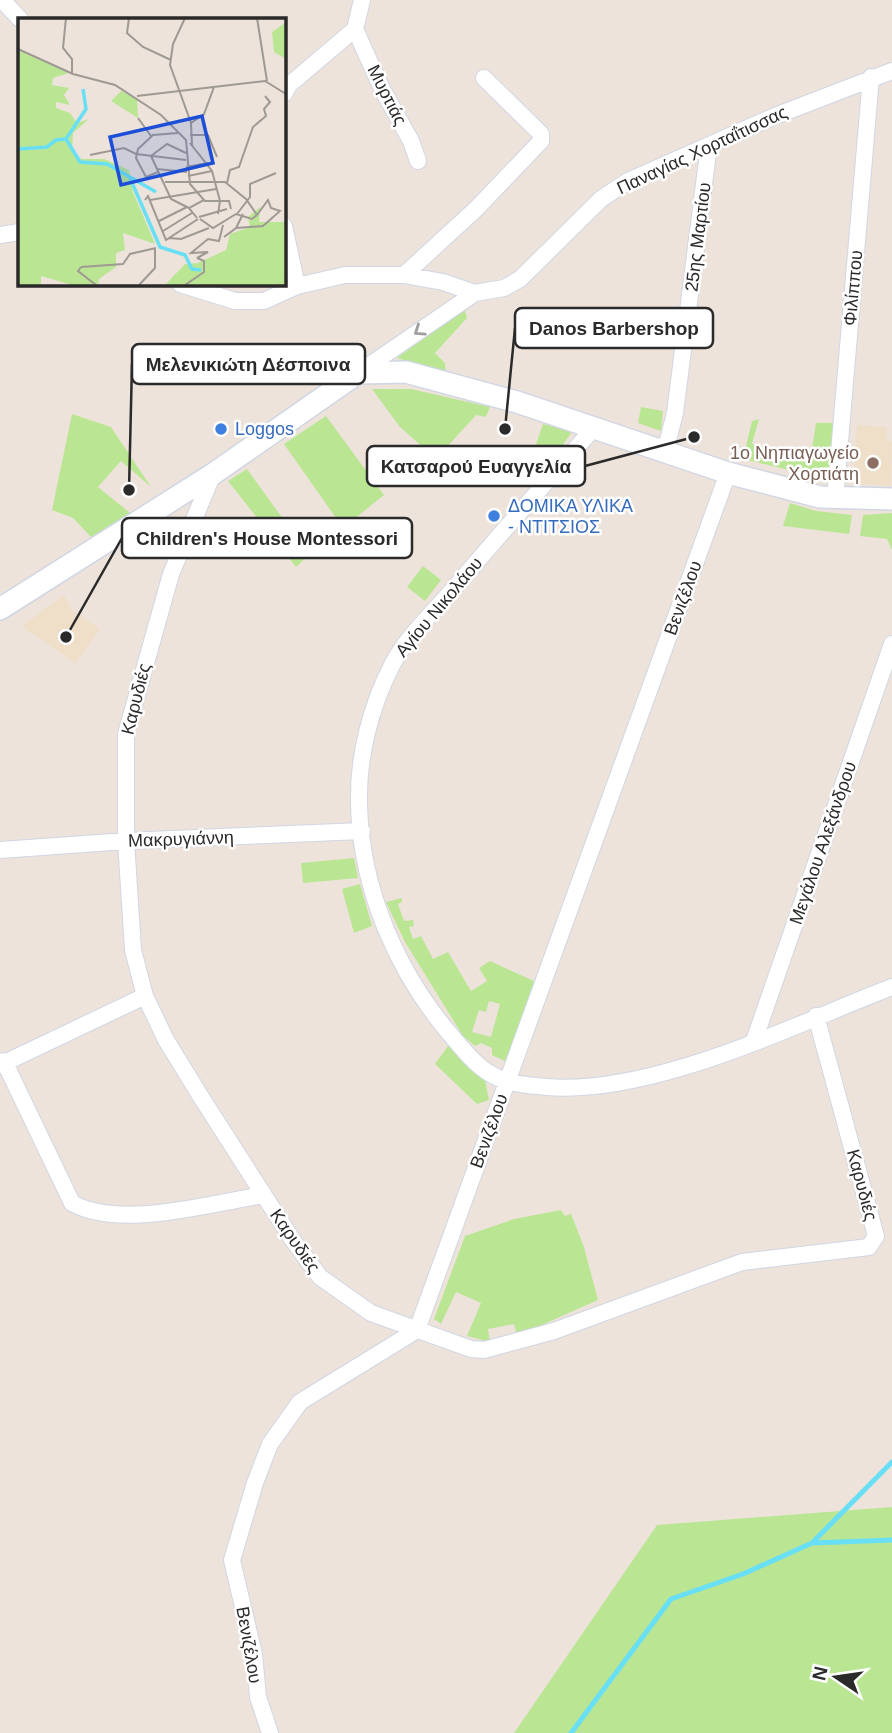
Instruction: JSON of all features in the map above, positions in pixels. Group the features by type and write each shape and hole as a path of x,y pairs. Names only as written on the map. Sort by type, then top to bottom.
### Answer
{"street":[{"path":"2,0 19,18"},
{"path":"285,92 289,85 355,29 362,0"},
{"name":"Μυρτιάς","path":"355,29 382,89 411,141 418,162"},
{"name":"Παναγίας Χορταΐτισσας","path":"358,373 475,293 504,288 520,279 601,199 628,181 870,77 892,71"},
{"name":"Φιλίππου","path":"835,500 870,77"},
{"path":"404,275 476,209 541,141 541,134 484,78"},
{"name":"25ης Μαρτίου","path":"665,452 675,413 709,145"},
{"path":"285,231 297,286"},
{"path":"0,235 18,232"},
{"path":"183,285 235,300 264,301 297,286 345,275 404,275 443,282 475,293"},
{"path":"0,609 213,474 358,373 406,372 517,402 728,473 835,500 892,499"},
{"name":"Αγίου Νικολάου","path":"593,429 427,620 393,663 379,694 364,745 359,803 362,831 379,910 395,951 443,1027 472,1059 489,1073 507,1082 549,1087 612,1083 669,1070 754,1041 892,987"},
{"name":"Βενιζέλου","path":"270,1733 258,1697 254,1654 232,1560 255,1483 270,1444 300,1402 417,1330 728,473"},
{"name":"Καρυδιές","path":"213,474 171,575 126,734 125,841 133,950 145,996 166,1040 264,1195 320,1277 372,1313 471,1349 484,1350 554,1331 743,1262 869,1247 876,1236 816,1016"},
{"name":"Μεγάλου Αλεξάνδρου","path":"754,1041 892,644"},
{"name":"Μακρυγιάννη","path":"0,850 125,841 362,831"},
{"path":"145,996 2,1063 72,1203 85,1211 114,1216 264,1195"}],"shaded area":[{"name":"1ο Νηπιαγωγείο Χορτιάτη","path":"857,425 887,427 886,441 892,442 891,486 853,484"},
{"path":"64,595 72,610 100,629 76,664 22,626"}],"green space":[{"path":"464,308 467,318 435,353 445,363 446,372 397,358"},
{"path":"372,389 411,389 490,407 486,417 476,415 436,459 400,427"},
{"path":"641,407 663,411 661,431 638,423"},
{"path":"72,414 111,427 151,487 121,461 98,487 130,513 91,537 73,518 52,510"},
{"path":"326,416 384,495 343,528 284,444"},
{"path":"759,419 752,444 811,455 816,423 836,423 832,480 743,459 752,421"},
{"path":"543,424 572,432 540,476 526,473"},
{"path":"247,469 309,555 296,567 228,481"},
{"path":"790,503 816,511 852,515 849,534 783,526"},
{"path":"892,513 892,550 887,539 860,536 863,515"},
{"path":"423,566 441,580 425,601 407,587"},
{"path":"354,858 358,878 303,883 301,863"},
{"path":"360,884 372,926 354,933 342,889"},
{"path":"402,898 402,902 398,904 404,921 413,920 414,926 409,927 413,939 421,936 433,959 448,952 471,991 487,981 479,968 490,961 538,983 512,1057 505,1061 492,1055 492,1048 481,1043 475,1046 463,1036 405,942 386,902","holes":["489,1001 500,1004 491,1037 472,1032 479,1010 486,1012"]},
{"path":"448,1046 485,1080 489,1100 477,1104 435,1064"},
{"path":"561,1210 565,1216 571,1214 584,1247 598,1300 517,1336 514,1324 488,1329 490,1342 467,1336 481,1303 456,1292 441,1324 434,1319 465,1236 514,1219"},
{"path":"892,1507 892,1733 514,1733 657,1525"}],"waterway":[{"path":"571,1733 671,1599 743,1574 812,1543 892,1462"},
{"path":"812,1543 892,1540"}],"place":[{"name":"Loggos","path":"221,429"},
{"name":"Danos Barbershop","path":"505,429"},
{"name":"Κατσαρού Ευαγγελία","path":"694,437"},
{"name":"1ο Νηπιαγωγείο Χορτιάτη","path":"873,463"},
{"name":"Μελενικιώτη Δέσποινα","path":"129,490"},
{"name":"ΔΟΜΙΚΑ ΥΛΙΚΑ - ΝΤΙΤΣΙΟΣ","path":"494,516"},
{"name":"Children's House Montessori","path":"66,637"}]}
